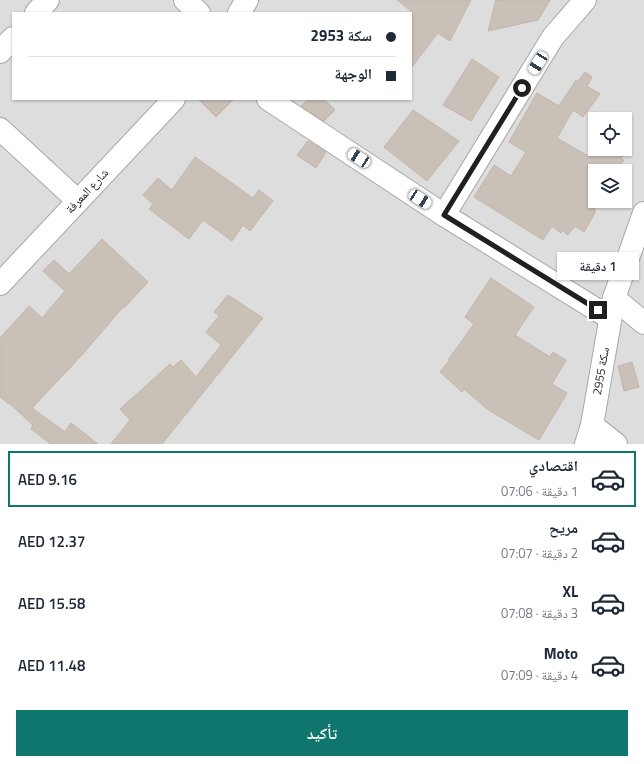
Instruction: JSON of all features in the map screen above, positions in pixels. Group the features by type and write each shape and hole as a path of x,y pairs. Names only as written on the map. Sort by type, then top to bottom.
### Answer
{"street":[{"path":"37,12 48,0"},
{"path":"185,0 198,12"},
{"path":"240,12 247,0"},
{"path":"444,215 554,37 585,0"},
{"path":"0,52 12,39"},
{"name":"شارع المعرفة","path":"0,284 173,100"},
{"path":"270,100 444,215 612,308 644,323"},
{"path":"0,129 78,201"},
{"name":"سكة 2955","path":"589,435 612,308 644,213"},
{"path":"589,435 616,444"}],"shaded area":[{"path":"0,0 644,0 644,444 0,444"}],"building":[{"path":"397,0 471,0 450,41 438,33 412,67 411,11"},
{"path":"496,0 550,0 538,20 488,31"},
{"path":"472,59 499,77 471,121 443,105"},
{"path":"585,72 592,77 587,86 600,94 583,117 573,110 557,138 588,156 623,156 621,159 624,160 621,164 588,164 588,208 595,208 595,213 584,232 575,226 568,235 563,231 561,233 552,226 543,240 474,197 494,165 511,176 526,152 509,142 537,93 559,106 576,80 578,81"},
{"path":"199,100 233,100 216,117"},
{"path":"307,100 325,100 335,110 324,121 301,106"},
{"path":"413,110 459,141 427,181 384,147"},
{"path":"308,141 326,152 316,168 297,155"},
{"path":"195,157 253,198 259,190 273,201 250,231 243,225 232,241 203,220 189,239 149,209 153,204 143,195 158,178 172,190"},
{"path":"102,239 148,282 124,308 123,307 82,355 32,408 65,432 71,423 98,444 51,444 31,429 33,425 9,403 0,397 0,338 29,306 42,318 65,291 43,271 54,260 69,274"},
{"path":"491,278 534,307 515,335 550,357 553,352 566,360 552,384 567,393 539,440 487,409 464,389 462,392 440,372 474,324 465,317"},
{"path":"228,295 263,318 162,444 111,444 130,420 120,409 170,364 173,367 181,360 196,377 221,345 206,332 219,316 214,312"},
{"path":"632,362 639,387 624,391 618,366"}],"route":[{"path":"522,88 444,215 598,310"}]}
